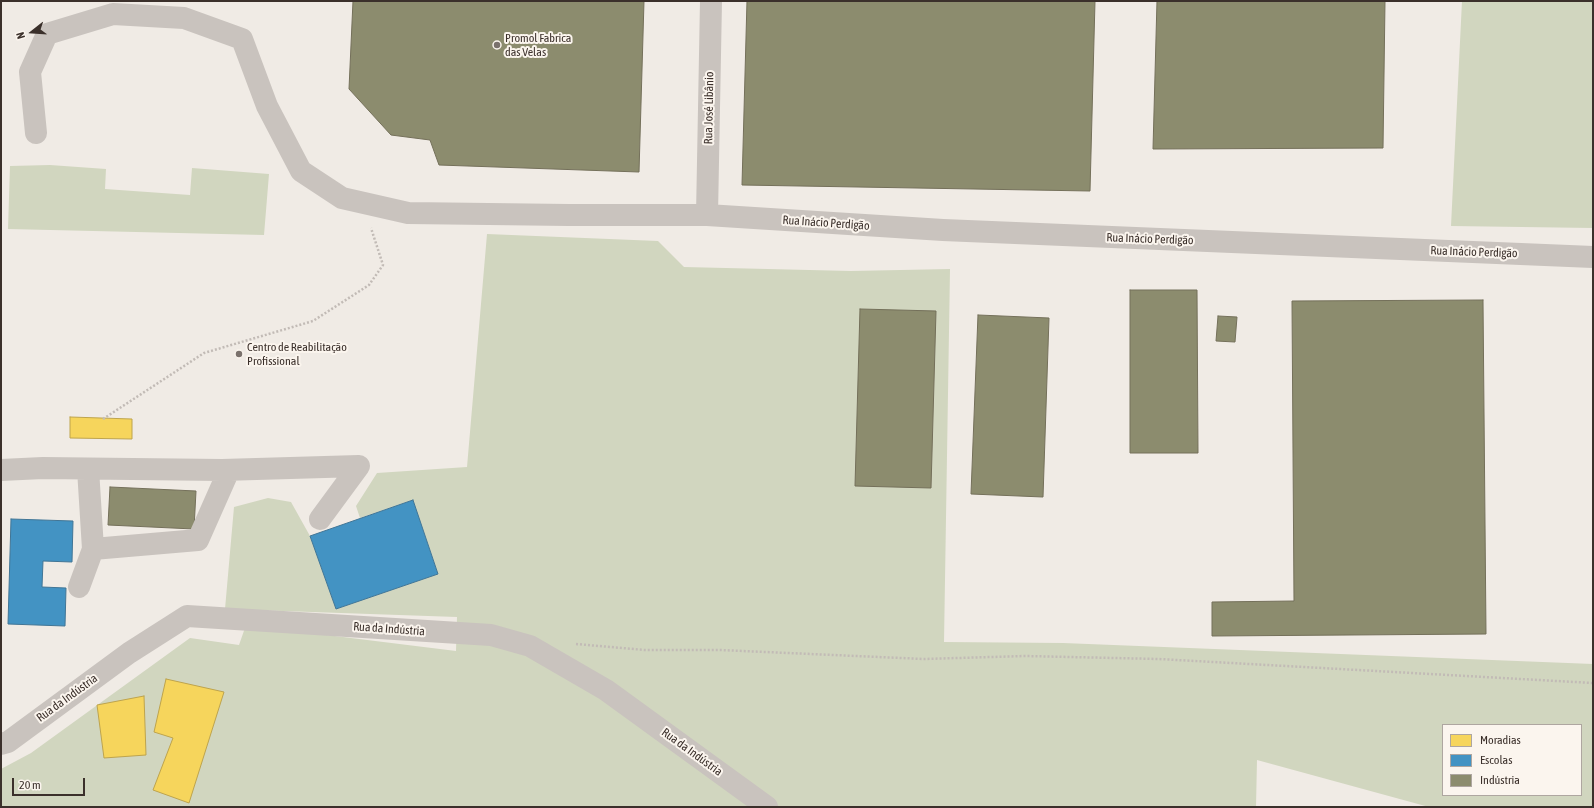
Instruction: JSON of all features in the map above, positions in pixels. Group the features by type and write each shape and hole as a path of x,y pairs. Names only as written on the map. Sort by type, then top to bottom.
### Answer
{"street":[{"name":"Rua José Libânio","path":"707,215 711,1"},
{"name":"Rua Inácio Perdigão","path":"36,133 30,72 47,34 113,14 184,18 242,39 267,106 302,171 342,198 408,213 707,215 951,231 1593,257"},
{"path":"1,470 229,470 359,466 320,519"},
{"path":"79,588 93,549 88,469"},
{"path":"93,549 198,540 229,470"},
{"name":"Rua da Indústria","path":"1,744 8,742 129,652 187,616 491,636 530,646 606,690 767,807"}],"path":[{"path":"103,418 204,353 314,321 369,286 383,265 370,225"},
{"path":"570,644 645,650 720,650 924,659 1025,656 1160,659 1593,683"}],"green space":[{"path":"1462,1 1593,1 1593,228 1451,226"},
{"path":"50,165 106,169 105,189 190,195 192,168 269,174 264,235 8,229 10,166"},
{"path":"487,234 658,241 684,267 851,271 950,269 944,642 1063,643 1593,664 1593,807 1429,807 1257,760 1256,807 1,807 1,769 31,753 190,638 239,645 246,625 456,651 457,617 225,609 234,507 268,498 291,502 310,536 336,609 438,574 413,500 360,518 356,506 377,473 467,467"}],"building: Moradias":[{"path":"70,417 132,419 132,439 70,438"},
{"path":"166,679 224,692 189,803 153,790 173,738 154,732"},
{"path":"144,696 146,755 104,758 97,705"}],"building: Escolas":[{"path":"413,500 438,574 336,609 310,536"},
{"path":"11,519 73,521 72,562 43,561 42,587 66,588 65,626 8,624"}],"building: Indústria":[{"name":"Promol Fabrica das Velas","path":"353,1 644,1 639,172 439,165 430,140 391,135 349,89"},
{"path":"747,1 1095,1 1090,191 742,185"},
{"path":"1157,1 1385,1 1383,148 1153,149"},
{"path":"1130,290 1197,290 1198,453 1130,453"},
{"path":"1483,300 1486,634 1212,636 1212,602 1294,601 1292,301"},
{"path":"860,309 936,311 931,488 855,486"},
{"path":"978,315 1049,318 1043,497 971,494"},
{"path":"1218,316 1237,317 1235,342 1216,341"},
{"path":"110,487 196,491 194,529 108,525"}],"place":[{"name":"Promol Fabrica das Velas","path":"497,45"},
{"name":"Centro de Reabilitação Profissional","path":"239,354"}]}
